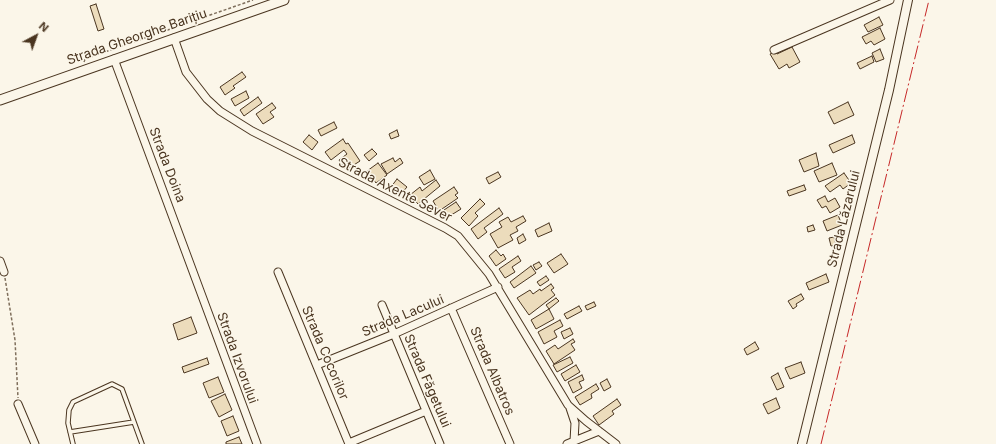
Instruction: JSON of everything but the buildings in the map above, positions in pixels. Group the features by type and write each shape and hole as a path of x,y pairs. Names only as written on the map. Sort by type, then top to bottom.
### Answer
{"main road":[{"name":"Strada Gheorghe Barițiu","path":"0,100 284,0"}],"street":[{"path":"774,50 890,0"},
{"name":"Strada Lăzarului","path":"802,444 889,90 908,0"},
{"name":"Strada Axente Sever","path":"174,38 186,72 207,99 220,111 252,130 458,236 498,287 568,405 575,423 571,443"},
{"name":"Strada Doina","path":"114,59 179,230 196,280"},
{"path":"0,261 4,272"},
{"name":"Strada Cocorilor","path":"278,272 349,444"},
{"name":"Strada Izvorului","path":"196,280 257,444"},
{"name":"Strada Lacului","path":"317,365 394,334 498,287"},
{"name":"Strada Făgetului","path":"382,305 440,444"},
{"name":"Strada Albatros","path":"451,308 510,444"},
{"path":"18,404 35,444"},
{"name":"Strada Axente Sever","path":"568,405 616,444"},
{"path":"349,444 426,411"},
{"path":"571,443 599,431"}],"lane":[{"path":"73,444 68,423 69,410 73,402 112,384 122,389 142,444"},
{"path":"70,432 134,422"}],"path":[{"path":"85,59 253,0"},
{"path":"4,272 16,340 18,404"}],"power":[{"path":"821,444 929,0"}]}
